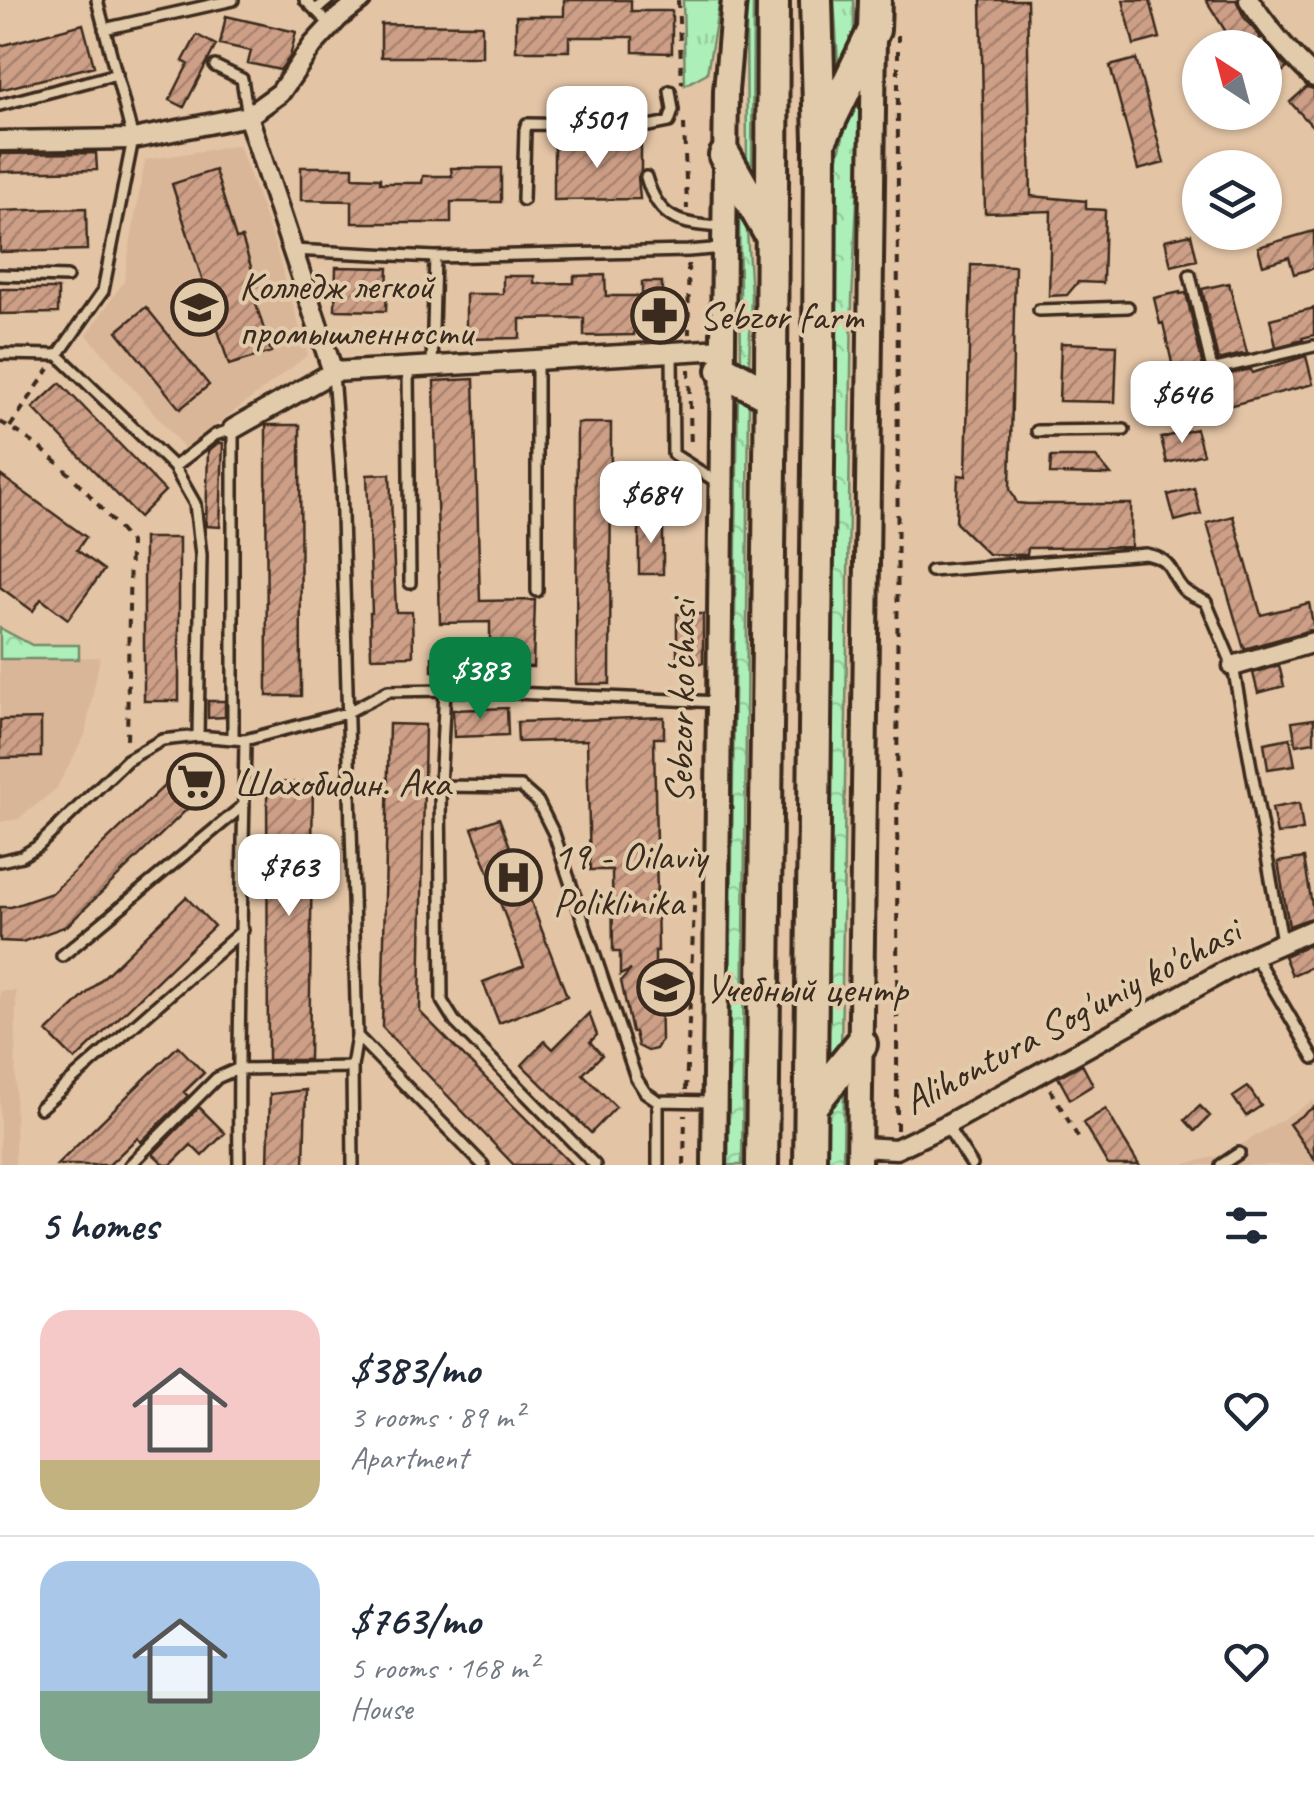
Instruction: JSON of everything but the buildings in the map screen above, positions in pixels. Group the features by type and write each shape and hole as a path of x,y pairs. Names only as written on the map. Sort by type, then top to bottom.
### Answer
{"main road":[{"path":"762,1165 772,0"},
{"path":"810,1165 819,378 816,0"},
{"path":"820,141 882,17"},
{"path":"725,156 772,237"},
{"path":"723,360 771,386 819,378"},
{"path":"811,1106 861,1044"}],"street":[{"path":"0,141 133,139 248,116 280,93 331,26 361,0"},
{"name":"Sebzor ko‘chasi","path":"714,1165 720,702 714,480 723,360 725,156 734,0"},
{"path":"1249,0 1262,21 1314,77"},
{"path":"860,1156 882,17"},
{"path":"248,116 333,372"},
{"path":"233,429 333,372 681,351 723,360"},
{"path":"1233,666 1314,642"},
{"name":"Alihontura Sog'uniy ko'chasi","path":"860,1156 896,1149 946,1125 1254,955 1314,929"}],"lane":[{"path":"58,355 104,291 133,139 97,0"},
{"path":"104,29 233,0"},
{"path":"305,0 331,26"},
{"path":"316,10 328,0"},
{"path":"215,66 242,79 248,116"},
{"path":"0,104 116,74"},
{"path":"523,200 528,124 649,126 669,122 673,110 670,91"},
{"path":"646,177 653,199 676,219 724,238"},
{"path":"292,250 435,257 688,251 724,238"},
{"path":"432,366 435,257"},
{"path":"0,275 67,277"},
{"path":"1190,275 1210,365 1216,369 1314,346"},
{"path":"1039,310 1128,307"},
{"path":"681,351 673,454 714,480"},
{"path":"0,354 58,355 174,467 195,504 201,555 198,736"},
{"path":"537,591 538,360"},
{"path":"408,368 410,583"},
{"path":"333,372 340,482 357,1036 352,1067 352,1165"},
{"path":"174,467 215,435 233,429 239,739 244,805 239,1165"},
{"path":"1037,431 1124,430"},
{"path":"931,570 1152,555 1168,564 1187,593 1206,602 1233,666 1282,941"},
{"path":"445,690 440,786 442,1001 455,1022 596,1165"},
{"path":"0,862 22,856 38,846 127,760 162,740 198,736 239,739 346,712 388,692 445,690 720,702"},
{"path":"440,786 521,787 538,802 554,834 636,1078 658,1101 716,1102"},
{"path":"62,956 244,805"},
{"path":"40,1108 243,930"},
{"path":"1254,955 1314,1058"},
{"path":"357,1036 483,1165"},
{"path":"130,1165 217,1078 238,1069 352,1067"},
{"path":"658,1101 658,1165"},
{"path":"946,1125 972,1165"},
{"path":"1221,1165 1239,1153"}],"path":[{"path":"678,0 682,91"},
{"path":"882,17 896,1149"},
{"path":"683,110 688,225"},
{"path":"688,251 681,351 691,465 714,480"},
{"path":"10,427 58,355"},
{"path":"0,422 48,452 130,542 127,760"},
{"path":"684,1165 696,873"},
{"path":"1040,1072 1082,1144"}],"shaded area":[{"name":"Колледж легкой промышленности","path":"239,145 308,355 185,449 87,335 124,281 145,160"},
{"path":"100,657 85,735 56,789 18,819 0,822 0,659"},
{"path":"0,991 16,991 15,1165 0,1165"},
{"path":"1314,1100 1314,1165 1181,1165 1226,1154"}],"green space":[{"path":"683,0 720,0 707,73 685,85"},
{"path":"746,0 753,0 752,163 747,169"},
{"path":"834,0 854,0 854,44 839,78"},
{"path":"857,80 863,81 852,301 841,1054 824,1075 834,173"},
{"path":"742,211 746,216 751,294 749,371 741,363"},
{"path":"738,388 749,396 742,1165 728,1165"},
{"path":"0,628 32,645 79,645 79,659 0,659"},
{"path":"844,1084 843,1165 824,1165 825,1105"}],"place":[{"name":"Колледж легкой промышленности","path":"200,308"},
{"name":"Sebzor farm","path":"660,315"},
{"name":"Шахобидин. Ака","path":"195,782"},
{"name":"19 - Oilaviy Poliklinika","path":"514,878"},
{"name":"Учебный центр","path":"666,988"}]}
